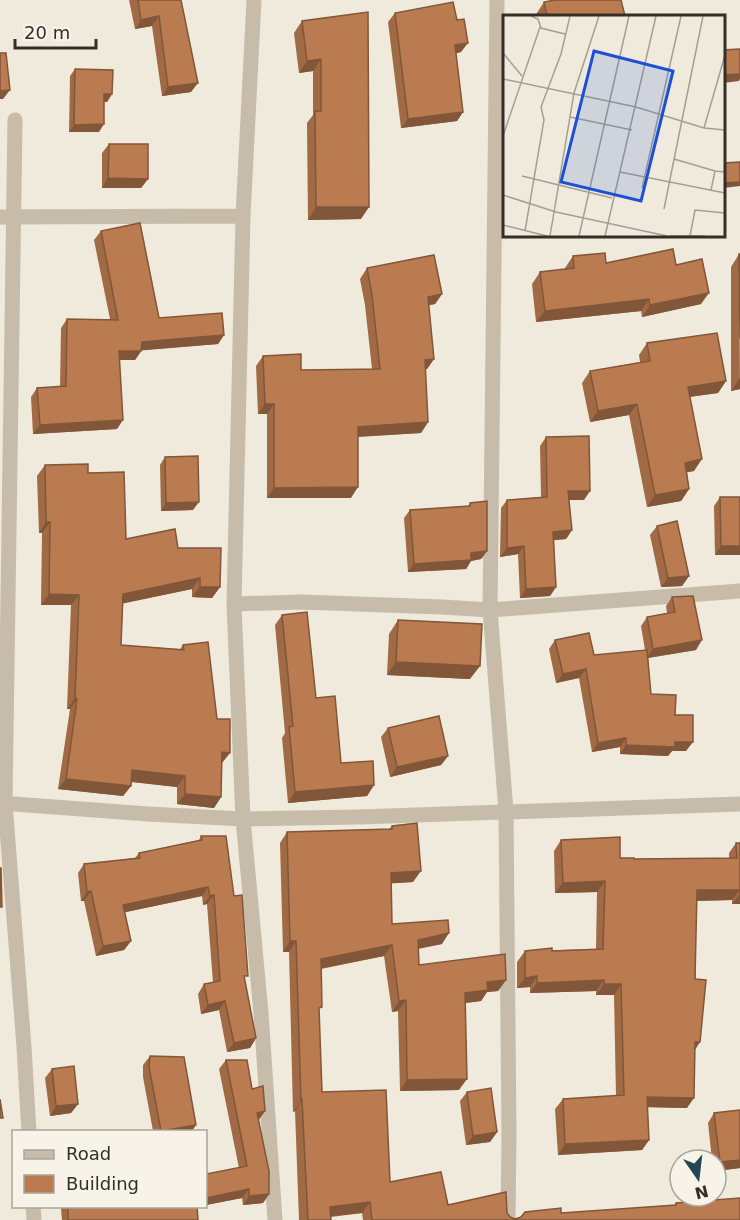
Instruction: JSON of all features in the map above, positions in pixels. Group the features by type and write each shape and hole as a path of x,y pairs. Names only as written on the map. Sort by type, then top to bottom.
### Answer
{"street":[{"path":"254,0 243,216 234,604 243,819 261,1013 276,1220"},
{"path":"497,0 490,610 506,811 508,1220"},
{"path":"15,120 7,217 2,803 24,1047 29,1130"},
{"path":"7,217 243,216"},
{"path":"234,604 301,602 490,610 740,591"},
{"path":"2,803 243,819 740,804"}],"building":[{"path":"138,0 181,0 198,83 168,87 159,16 141,20"},
{"path":"621,0 625,15 547,15 544,2"},
{"path":"453,2 457,20 464,19 468,43 455,45 463,112 408,119 395,13"},
{"path":"368,12 369,207 316,207 315,111 321,111 321,59 307,61 302,21"},
{"path":"740,49 740,74 725,75 725,50"},
{"path":"0,53 6,53 10,90 0,91"},
{"path":"75,69 113,70 112,94 104,94 104,124 74,125"},
{"path":"109,144 148,144 148,179 108,178"},
{"path":"740,162 740,182 725,183 725,163"},
{"path":"140,223 159,318 222,313 224,335 142,342 141,351 119,351 123,420 40,425 37,388 66,386 67,319 118,320 101,231"},
{"path":"673,249 676,265 702,259 709,293 650,305 649,299 545,311 540,272 574,268 573,256 605,253 606,263"},
{"path":"739,254 740,254 740,339"},
{"path":"434,255 442,294 428,297 434,359 425,360 428,422 358,427 358,487 274,488 274,404 265,404 263,356 301,354 301,370 380,369 367,268"},
{"path":"717,333 726,381 688,387 702,459 685,463 689,489 655,495 637,404 598,411 590,371 650,361 647,343"},
{"path":"589,436 590,491 568,491 572,530 553,532 556,587 526,589 524,546 507,548 507,500 547,497 546,437"},
{"path":"198,456 199,502 166,503 165,457"},
{"path":"88,464 88,473 124,472 126,539 175,529 178,548 221,548 220,587 200,587 200,578 123,594 121,645 184,650 183,645 208,642 217,719 230,719 230,753 222,752 221,797 185,794 185,776 132,770 131,786 66,779 77,699 75,698 79,595 49,594 50,522 46,522 45,465"},
{"path":"720,497 740,497 740,546 721,546"},
{"path":"487,501 487,551 471,553 471,560 414,564 410,510 470,506 470,503"},
{"path":"677,521 689,576 668,578 657,526"},
{"path":"693,596 702,640 653,649 647,617 675,612 672,597"},
{"path":"307,612 316,698 335,696 341,763 373,761 374,785 295,792 289,727 293,726 282,615"},
{"path":"398,620 482,624 480,666 396,662"},
{"path":"589,633 594,655 647,650 651,694 676,695 675,715 693,715 693,742 675,742 675,747 626,745 626,738 598,743 586,669 563,674 555,640"},
{"path":"439,716 448,756 397,767 388,728"},
{"path":"417,823 421,871 391,873 392,924 448,920 449,933 418,940 419,965 505,954 506,980 487,982 488,990 465,993 467,1079 407,1080 406,1000 399,1001 392,945 321,959 322,1007 319,1008 322,1092 386,1090 390,1182 441,1172 448,1205 506,1192 507,1213 515,1219 521,1217 525,1212 561,1208 561,1213 668,1206 668,1208 728,1208 728,1199 740,1198 740,1220 372,1220 370,1202 330,1207 331,1220 308,1220 301,1101 296,941 290,941 287,832 392,829 392,826"},
{"path":"201,836 226,836 234,896 242,895 248,976 244,976 256,1038 234,1043 225,1001 208,1005 204,984 220,981 214,895 210,896 208,887 123,905 131,941 103,946 91,891 87,892 84,864 140,858 139,853 202,840"},
{"path":"620,837 620,858 634,859 737,858 736,843 740,843 740,894 739,890 697,890 695,979 706,980 700,1042 695,1042 694,1098 647,1097 649,1140 565,1144 563,1099 624,1095 621,984 604,984 604,980 537,983 537,976 525,978 525,951 552,948 552,951 603,949 605,881 563,883 561,840"},
{"path":"1,868 2,907 0,907"},
{"path":"150,1056 184,1057 196,1125 161,1130 149,1067"},
{"path":"226,1060 247,1060 252,1089 263,1086 265,1111 257,1113 269,1171 269,1194 249,1196 249,1189 207,1198 207,1174 247,1166"},
{"path":"74,1066 78,1104 56,1106 52,1069"},
{"path":"491,1088 497,1132 473,1136 467,1092"},
{"path":"0,1099 3,1118 0,1118"},
{"path":"740,1110 740,1160 728,1161 728,1148 718,1148 714,1113"},
{"path":"68,1208 197,1208 198,1220 68,1220"}]}
